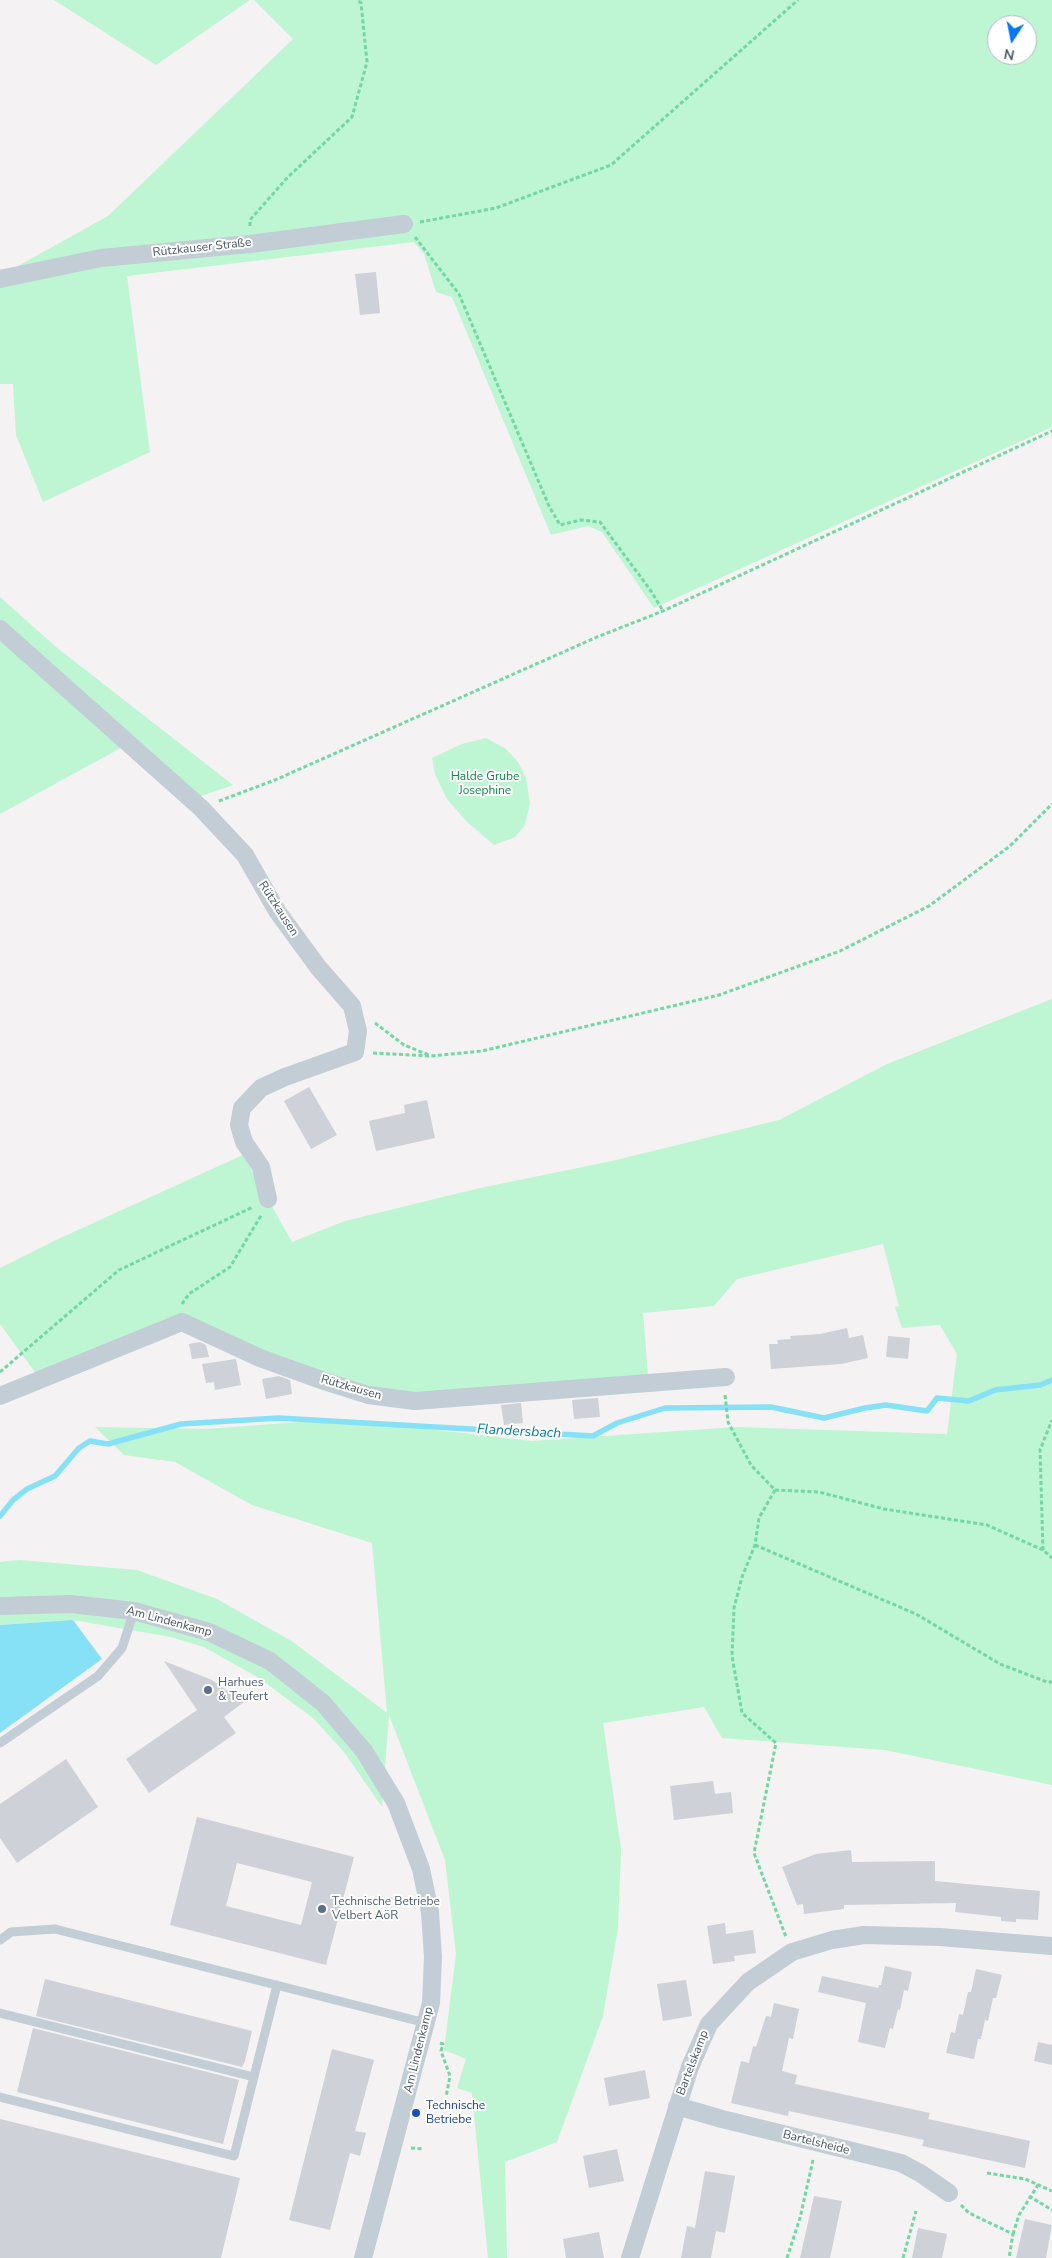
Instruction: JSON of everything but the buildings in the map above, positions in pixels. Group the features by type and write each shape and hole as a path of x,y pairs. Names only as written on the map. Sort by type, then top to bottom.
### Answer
{"street":[{"name":"Rützkauser Straße","path":"0,278 101,258 250,244 404,224"},
{"name":"Rützkausen","path":"0,628 201,808 245,855 277,911 318,968 352,1006 358,1031 355,1052"},
{"path":"268,1200 260,1167 244,1142 239,1125 242,1108 261,1088 285,1077 355,1052"},
{"name":"Rützkausen","path":"182,1322 260,1358 324,1381 368,1395 415,1402 726,1377"},
{"path":"0,1396 182,1322"},
{"name":"Am Lindenkamp","path":"0,1606 71,1604 134,1610 209,1632 270,1661 322,1703 364,1751 396,1803 421,1869 430,1912 433,1957 431,2004 363,2258"},
{"name":"Bartelskamp","path":"630,2258 690,2067 709,2024 748,1982 792,1952 832,1940 864,1935 940,1937 1052,1946"},
{"name":"Bartelsheide","path":"677,2106 901,2164 920,2173 948,2193"}],"lane":[{"path":"0,1743 98,1676 122,1648 134,1610"},
{"path":"0,1940 11,1932 55,1929 426,2023"},
{"path":"0,2097 234,2156 277,1986"},
{"path":"0,2013 254,2077"}],"path":[{"path":"250,244 250,220 287,178 352,117 367,62 361,3 357,0"},
{"path":"404,224 496,208 611,165 798,0"},
{"path":"404,224 429,253 459,294 549,506 560,525 581,520 600,522 651,591 663,611"},
{"path":"201,808 275,780 597,637 663,611 1052,431"},
{"path":"355,1052 431,1056 482,1051 719,995 840,951 930,906 1010,846 1052,804"},
{"path":"352,1006 404,1045 431,1056"},
{"path":"182,1322 178,1309 189,1294 230,1267 258,1223 268,1200"},
{"path":"0,1372 120,1270 268,1200"},
{"path":"725,1397 728,1422 752,1465 775,1490 819,1492 884,1509 988,1525 1043,1550 1052,1558"},
{"path":"1043,1550 1040,1450 1052,1420"},
{"path":"775,1490 759,1518 755,1545 742,1577 734,1608 732,1656 742,1713 776,1743 754,1853 792,1952"},
{"path":"755,1545 916,1614 1000,1664 1047,1682 1052,1682"},
{"path":"438,2043 443,2044 441,2051 450,2076 446,2097"},
{"path":"787,2258 800,2218 816,2143"},
{"path":"414,2149 424,2149"},
{"path":"987,2173 1025,2179 1052,2190"},
{"path":"1009,2258 1013,2234 1019,2215 1029,2196 1038,2185"},
{"path":"948,2193 969,2212 1013,2234"},
{"path":"1029,2196 1052,2210"},
{"path":"903,2258 916,2211"}],"green space":[{"path":"54,0 250,0 156,65"},
{"path":"254,0 1052,0 1052,427 654,608 602,532 588,526 551,535 452,297 436,292 424,254 414,242 127,276 150,452 43,502 16,435 13,384 0,384 0,276 108,216 293,39"},
{"path":"0,597 56,647 233,785 193,799 128,744 0,814"},
{"name":"Halde Grube Josephine","path":"486,738 506,749 518,762 526,778 530,803 525,825 515,837 494,845 466,821 447,799 435,774 432,758 462,744"},
{"path":"1052,999 1052,1785 885,1750 722,1738 704,1707 603,1723 621,1849 618,1928 603,2016 557,2142 505,2162 507,2258 488,2258 472,2093 457,2088 466,2059 444,2050 456,1954 445,1860 389,1715 382,1807 344,1752 313,1718 259,1678 204,1647 171,1637 73,1620 0,1625 0,1562 20,1560 137,1570 217,1599 293,1642 387,1713 372,1543 252,1505 175,1462 124,1455 95,1427 206,1429 339,1419 532,1441 736,1427 947,1434 957,1354 940,1325 902,1328 895,1307 899,1306 883,1244 737,1279 714,1306 643,1313 648,1375 401,1395 291,1363 189,1320 37,1375 0,1324 0,1268 56,1240 243,1155 292,1242 345,1221 480,1188 612,1161 779,1120 887,1064"}],"water":[{"path":"73,1620 102,1659 0,1733 0,1625"}],"waterway":[{"name":"Flandersbach","path":"0,1516 13,1500 27,1489 55,1476 79,1448 90,1441 108,1444 181,1424 278,1418 593,1436 617,1423 665,1408 771,1407 824,1418 886,1405 927,1411 937,1398 969,1401 995,1390 1040,1385 1052,1380"}],"place":[{"name":"Harhues & Teufert","path":"208,1690"},
{"name":"Technische Betriebe Velbert AöR","path":"322,1909"},
{"name":"Technische Betriebe","path":"416,2113"}]}
